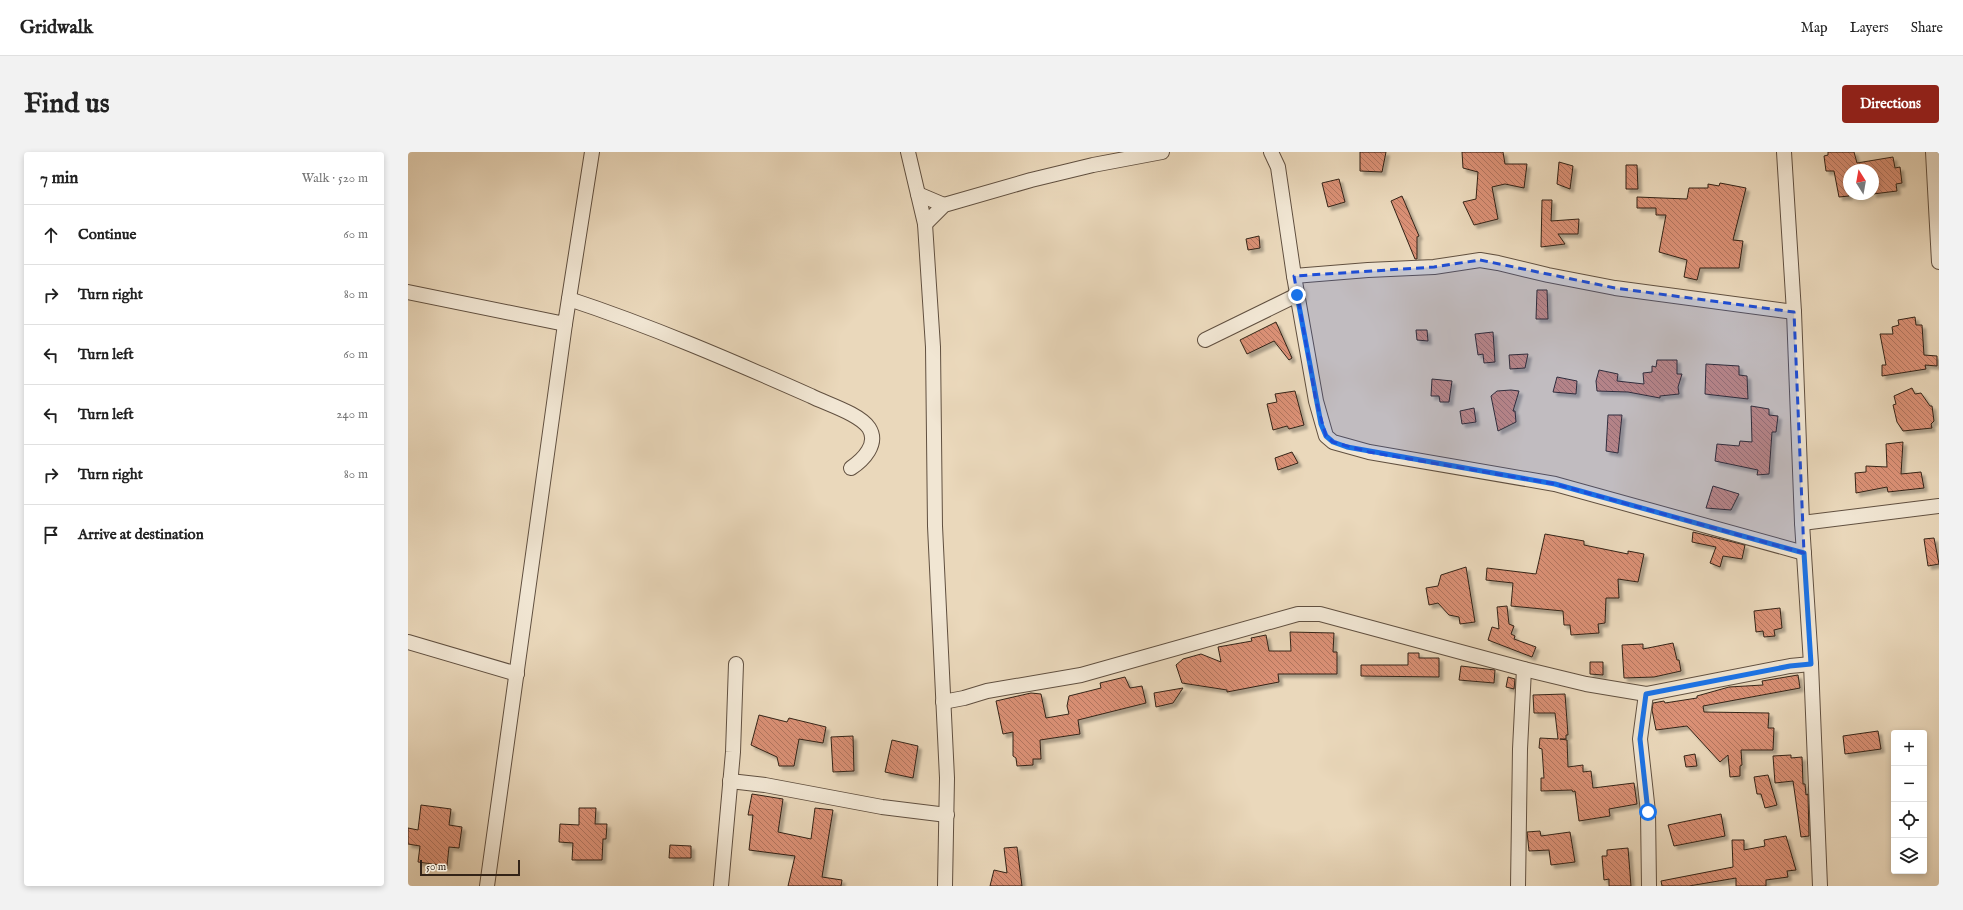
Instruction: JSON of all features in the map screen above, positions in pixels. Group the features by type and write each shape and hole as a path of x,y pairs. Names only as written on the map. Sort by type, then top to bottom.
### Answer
{"street":[{"path":"486,886 565,324 592,152"},
{"path":"908,152 924,224 933,347 935,526 947,778 945,886"},
{"path":"924,224 944,205 1031,180 1093,165 1162,152"},
{"path":"1271,152 1278,167 1297,295 1321,424 1326,436 1333,442 1369,452 1555,484 1804,553"},
{"path":"1784,152 1794,312 1802,523 1811,664 1820,886"},
{"path":"1933,152 1939,262"},
{"path":"918,194 944,205"},
{"path":"1294,276 1368,270 1434,267 1480,260 1615,288 1794,312"},
{"path":"408,292 565,324"},
{"path":"1205,340 1297,295"},
{"path":"569,299 601,310 763,374 847,413 865,423 871,430 872,439 870,448 865,458 851,468"},
{"path":"1802,523 1939,506"},
{"path":"943,702 964,698 987,691 1081,675 1298,614 1320,614 1524,669 1586,684 1646,694 1790,666 1811,664"},
{"path":"408,642 517,674"},
{"path":"721,886 730,781 736,664"},
{"path":"1518,886 1520,749 1524,669"},
{"path":"1646,694 1640,739 1648,812 1649,886"},
{"path":"730,781 765,785 882,807 947,815"}],"highlighted area":[{"path":"1480,260 1615,288 1794,312 1804,553 1555,484 1369,452 1333,442 1326,436 1316,401 1294,276 1434,267"}],"building":[{"path":"1360,152 1386,152 1382,172 1360,171"},
{"path":"1462,152 1503,152 1505,164 1527,164 1524,188 1505,184 1492,187 1498,219 1474,225 1463,202 1476,199 1478,172 1463,168"},
{"path":"1828,152 1854,152 1857,163 1893,157 1895,168 1900,167 1902,183 1896,184 1897,191 1879,193 1879,164 1843,164 1843,197 1839,197 1834,171 1826,171 1824,156 1828,155"},
{"path":"1559,162 1573,166 1570,189 1557,184"},
{"path":"1626,165 1637,165 1638,189 1626,189"},
{"path":"1339,179 1345,202 1328,207 1322,183"},
{"path":"1720,183 1746,188 1733,240 1743,241 1739,268 1700,268 1697,280 1684,277 1687,260 1659,252 1666,215 1656,215 1656,208 1637,208 1637,197 1687,199 1689,188 1708,188 1708,184 1719,186"},
{"path":"1402,196 1419,236 1417,237 1417,259 1415,259 1391,201"},
{"path":"1542,200 1552,200 1551,221 1579,219 1578,234 1558,234 1565,244 1541,247"},
{"path":"1259,236 1260,248 1248,250 1246,239"},
{"path":"1537,290 1547,290 1548,319 1536,319"},
{"path":"1915,317 1916,325 1922,325 1924,355 1937,356 1937,366 1925,365 1926,369 1882,376 1882,365 1886,365 1880,334 1893,334 1892,327 1899,325 1898,320"},
{"path":"1276,322 1292,358 1289,360 1274,341 1247,354 1240,340"},
{"path":"1416,330 1427,330 1428,341 1417,340"},
{"path":"1493,332 1495,362 1484,363 1483,354 1478,355 1475,334"},
{"path":"1528,354 1525,368 1510,369 1509,355"},
{"path":"1657,360 1677,360 1677,374 1682,374 1678,387 1679,394 1660,396 1660,398 1628,392 1597,391 1596,381 1599,370 1618,374 1617,381 1644,384 1643,373 1652,372 1652,366 1656,367"},
{"path":"1706,364 1739,366 1739,375 1747,376 1748,399 1705,394"},
{"path":"1557,377 1577,381 1576,394 1553,392"},
{"path":"1432,379 1452,381 1449,402 1440,402 1439,396 1431,396"},
{"path":"1912,388 1915,394 1921,393 1930,406 1932,406 1934,421 1931,424 1932,428 1903,431 1897,422 1893,405 1896,404 1894,396"},
{"path":"1295,391 1304,425 1289,429 1287,426 1273,430 1267,404 1277,402 1275,394"},
{"path":"1497,391 1519,391 1513,411 1515,411 1516,422 1498,431 1491,396"},
{"path":"1751,406 1769,409 1769,415 1778,416 1776,432 1772,432 1769,474 1757,475 1758,470 1715,461 1717,444 1739,446 1740,441 1752,442"},
{"path":"1474,408 1476,422 1462,424 1460,411"},
{"path":"1608,415 1622,415 1618,453 1606,451"},
{"path":"1903,442 1901,474 1921,472 1924,488 1888,492 1887,487 1856,493 1855,473 1866,472 1866,466 1887,467 1886,444"},
{"path":"1292,452 1298,463 1278,470 1275,458"},
{"path":"1713,486 1739,494 1731,510 1706,508"},
{"path":"1693,532 1745,545 1742,559 1723,556 1720,567 1710,563 1716,547 1692,542"},
{"path":"1545,534 1584,541 1584,545 1628,554 1628,551 1644,554 1638,582 1618,579 1619,598 1606,598 1605,623 1598,624 1599,633 1571,635 1570,625 1564,625 1563,611 1511,606 1513,583 1486,580 1487,568 1536,574"},
{"path":"1934,538 1939,564 1928,566 1924,539"},
{"path":"1466,567 1475,622 1460,624 1459,617 1449,615 1438,603 1429,605 1426,588 1438,586 1441,575"},
{"path":"1507,606 1509,624 1514,626 1511,634 1515,636 1514,639 1536,647 1532,657 1488,640 1492,627 1499,629 1497,607"},
{"path":"1780,608 1782,628 1774,630 1775,636 1764,637 1763,631 1756,632 1754,611"},
{"path":"1290,632 1334,633 1333,652 1337,652 1337,674 1278,674 1279,682 1227,692 1227,690 1182,683 1176,665 1183,659 1201,654 1221,662 1218,647 1252,641 1251,638 1266,635 1269,651 1291,651"},
{"path":"1673,643 1681,671 1654,677 1624,678 1622,645 1643,644 1643,649"},
{"path":"1408,653 1419,653 1419,658 1439,658 1439,677 1361,676 1361,665 1408,665"},
{"path":"1590,662 1603,662 1603,675 1590,674"},
{"path":"1461,666 1495,670 1494,683 1459,680"},
{"path":"1798,675 1800,688 1703,706 1704,712 1769,713 1768,728 1774,728 1773,750 1741,750 1742,765 1740,766 1740,776 1730,777 1728,755 1720,762 1687,726 1656,730 1652,710 1653,703 1664,701 1665,703 1697,698 1697,696 1729,687 1763,685 1762,681"},
{"path":"1125,677 1130,688 1142,686 1146,703 1078,720 1080,734 1040,740 1041,759 1033,759 1033,765 1017,766 1016,758 1013,756 1013,732 1003,734 996,701 1031,693 1041,694 1046,718 1069,714 1067,706 1069,696 1101,688 1100,683"},
{"path":"1508,677 1515,679 1514,689 1506,687"},
{"path":"1183,688 1173,703 1156,707 1154,693"},
{"path":"1565,694 1568,735 1566,735 1566,739 1560,739 1567,740 1568,767 1583,765 1583,772 1591,771 1593,788 1634,783 1637,804 1609,809 1610,816 1579,821 1575,791 1541,791 1541,778 1544,778 1542,749 1539,748 1540,738 1558,739 1555,713 1534,713 1533,695"},
{"path":"759,715 787,722 789,718 826,727 823,743 799,739 794,766 779,766 777,757 751,745"},
{"path":"1878,731 1881,749 1845,754 1843,736"},
{"path":"853,736 854,771 833,772 831,737"},
{"path":"892,740 918,746 913,778 885,772"},
{"path":"1695,754 1697,766 1686,767 1684,756"},
{"path":"1791,755 1791,758 1802,757 1803,784 1805,784 1806,795 1808,794 1809,836 1801,837 1793,781 1775,783 1773,756"},
{"path":"1768,775 1777,805 1765,808 1761,794 1757,794 1754,777"},
{"path":"752,794 783,799 778,832 811,839 815,808 833,810 822,877 842,880 841,886 788,886 795,856 749,850 753,815 748,815"},
{"path":"421,805 451,809 449,825 462,827 459,848 449,847 447,866 418,862 420,846 408,844 408,828 418,830"},
{"path":"579,808 596,808 595,824 607,824 606,839 603,839 602,860 572,860 573,843 559,842 560,824 579,825"},
{"path":"1721,814 1725,836 1674,846 1668,825"},
{"path":"1540,831 1541,836 1570,832 1575,862 1551,865 1549,850 1529,851 1527,832"},
{"path":"1786,836 1796,870 1787,871 1788,877 1766,880 1766,886 1736,886 1736,878 1689,886 1662,886 1661,881 1733,867 1732,840 1744,840 1744,850 1765,846 1764,840"},
{"path":"670,845 691,846 691,858 669,858"},
{"path":"1017,847 1022,886 990,886 994,870 1007,873 1004,848"},
{"path":"1628,848 1631,886 1609,886 1609,879 1604,880 1602,856 1607,856 1607,850"}],"route":[{"path":"1297,295 1321,424 1326,436 1333,442 1369,452 1555,484 1804,553 1811,664 1790,666 1684,685 1646,694 1640,739 1648,812"}]}
